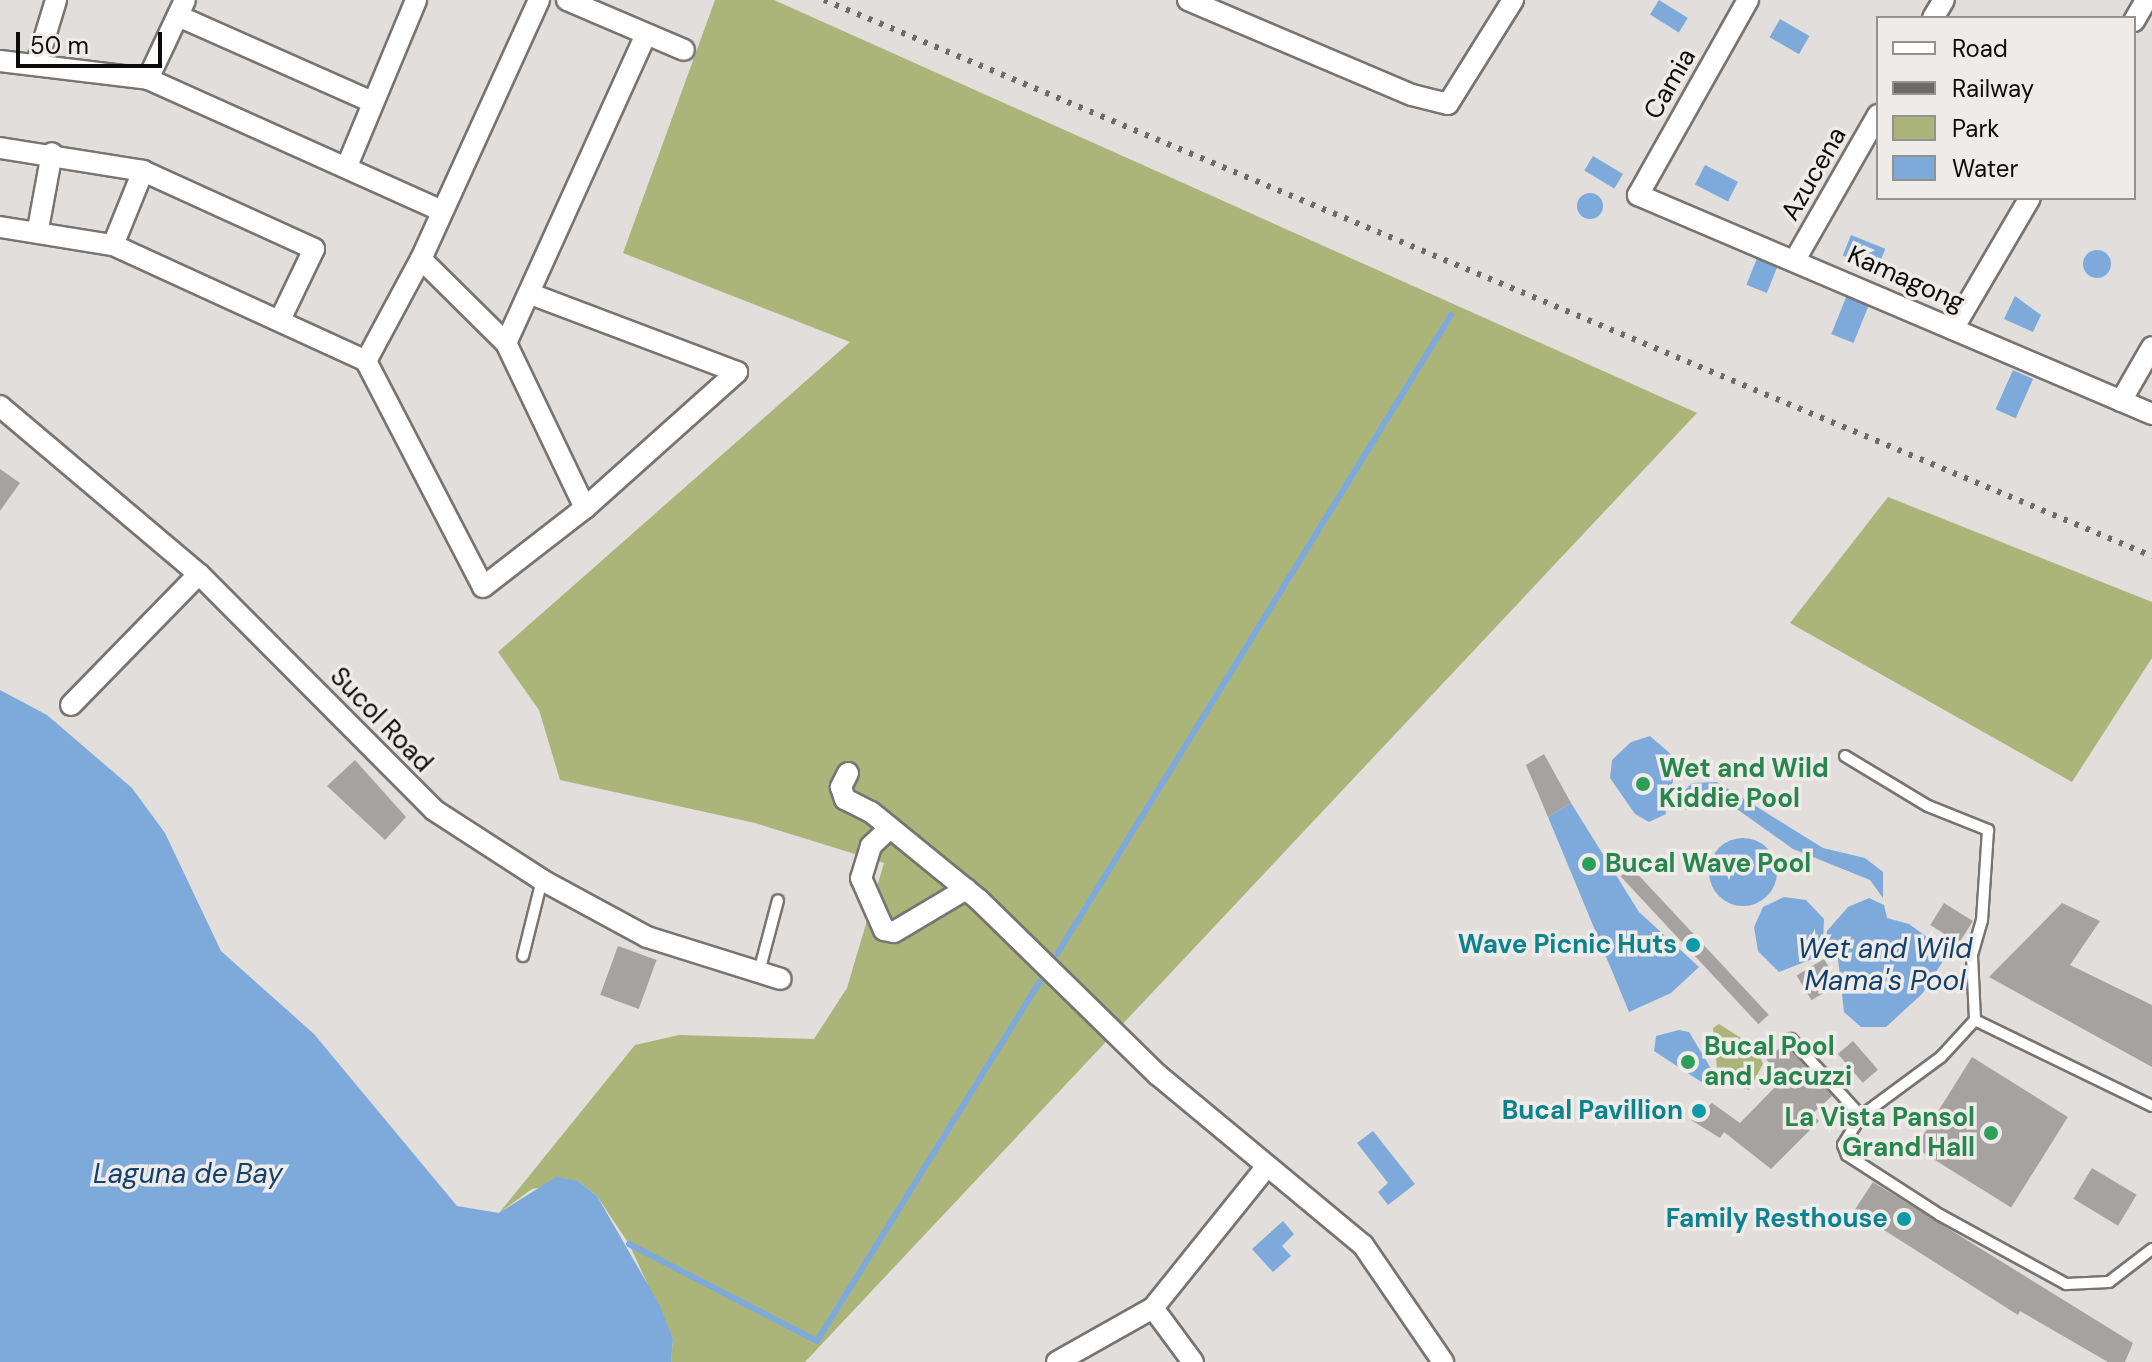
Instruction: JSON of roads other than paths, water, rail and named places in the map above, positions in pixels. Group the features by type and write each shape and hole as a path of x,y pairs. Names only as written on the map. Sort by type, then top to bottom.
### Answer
{"street":[{"path":"37,63 56,0"},
{"path":"347,166 416,0"},
{"path":"366,361 421,259 539,0"},
{"path":"567,0 684,50"},
{"path":"1188,0 1412,95 1448,104 1513,0"},
{"name":"Camia","path":"1638,195 1748,0"},
{"path":"2136,18 2146,0"},
{"path":"148,79 182,8 372,102"},
{"path":"506,343 533,295 646,35"},
{"path":"0,61 37,63 148,79 442,211"},
{"name":"Azucena","path":"1796,258 1876,118"},
{"path":"0,148 52,153 143,171 314,249 280,320"},
{"path":"38,229 52,153"},
{"path":"113,245 143,171"},
{"name":"Kamagong","path":"1638,195 1796,258 2152,414"},
{"path":"1953,329 2029,200"},
{"path":"0,227 38,229 113,245 366,361 483,587 585,508 737,372 533,295"},
{"path":"421,259 506,343 585,508"},
{"path":"2121,401 2152,347"},
{"name":"Sucol Road","path":"0,406 199,574 394,776 542,880 647,937 781,979"},
{"path":"71,705 199,574"},
{"path":"848,773 841,787 845,799 890,828 966,889 1158,1075 1363,1245 1443,1362"},
{"path":"890,828 871,846 861,878 884,930 894,932 966,889"},
{"path":"1057,1362 1153,1308 1267,1166"},
{"path":"1153,1308 1193,1362"}],"lane":[{"path":"1845,756 1928,806 1988,830 1982,920 1972,956 1975,1020 1941,1057 1861,1116 1843,1145 1847,1155 2033,1270 2066,1284 2109,1282 2152,1249"},
{"path":"523,956 542,880"},
{"path":"758,974 778,900"},
{"path":"1975,1020 2152,1106"},
{"path":"1791,1039 1861,1116"}],"water":[{"path":"1659,0 1688,18 1679,32 1650,14"},
{"path":"1780,19 1809,36 1799,54 1770,37"},
{"path":"1593,156 1623,174 1614,189 1584,171"},
{"path":"1705,165 1738,182 1728,201 1695,185"},
{"path":"1590,193 1599,197 1603,206 1599,215 1590,219 1581,215 1577,206 1581,197"},
{"path":"1851,235 1885,249 1877,269 1843,255"},
{"path":"2097,250 2107,254 2111,264 2107,274 2097,278 2087,274 2083,264 2087,254"},
{"path":"1758,256 1778,264 1767,293 1746,285"},
{"path":"1847,295 1869,304 1854,343 1831,334"},
{"path":"2015,296 2041,315 2033,332 2004,319"},
{"path":"2013,370 2033,379 2016,418 1996,409"},
{"name":"Laguna de Bay","path":"0,690 47,715 132,788 165,833 221,951 314,1034 457,1206 499,1213 556,1177 578,1181 597,1196 659,1304 673,1339 671,1362 0,1362"},
{"name":"Wet and Wild Kiddie Pool","path":"1650,736 1681,763 1664,802 1666,814 1649,822 1635,814 1610,778 1612,760 1631,742"},
{"path":"1717,782 1823,848 1865,858 1883,872 1883,898 1870,880 1793,849 1713,792 1686,810 1675,800 1692,783"},
{"name":"Bucal Wave Pool","path":"1571,803 1639,912 1699,967 1671,993 1629,1012 1548,817"},
{"path":"1743,838 1756,840 1767,848 1775,859 1775,885 1767,896 1756,904 1743,906 1730,904 1719,896 1711,885 1709,872 1711,859 1719,848 1730,840"},
{"path":"1784,897 1806,900 1824,919 1823,943 1815,958 1779,972 1758,951 1754,927 1763,907"},
{"name":"Wet and Wild Mama's Pool","path":"1869,898 1884,905 1887,918 1909,924 1931,940 1943,961 1922,994 1886,1027 1861,1027 1844,1012 1838,959 1825,948 1827,931 1848,907"},
{"name":"Bucal Pool and Jacuzzi","path":"1679,1030 1689,1032 1713,1072 1703,1083 1654,1051 1656,1036"},
{"path":"1373,1131 1415,1184 1388,1205 1378,1192 1388,1183 1357,1143"},
{"path":"1283,1221 1294,1234 1282,1246 1291,1256 1273,1272 1252,1249"}],"waterway":[{"path":"1057,954 1451,315"},
{"path":"629,1244 817,1341 1040,982"}],"railway":[{"path":"824,0 2152,556"}],"place":[{"name":"Wet and Wild Kiddie Pool","path":"1643,784"},
{"name":"Bucal Wave Pool","path":"1589,864"},
{"name":"Wave Picnic Huts","path":"1693,945"},
{"name":"Bucal Pool and Jacuzzi","path":"1688,1062"},
{"name":"Bucal Pavillion","path":"1699,1111"},
{"name":"La Vista Pansol Grand Hall","path":"1991,1133"},
{"name":"Family Resthouse","path":"1904,1219"}]}
